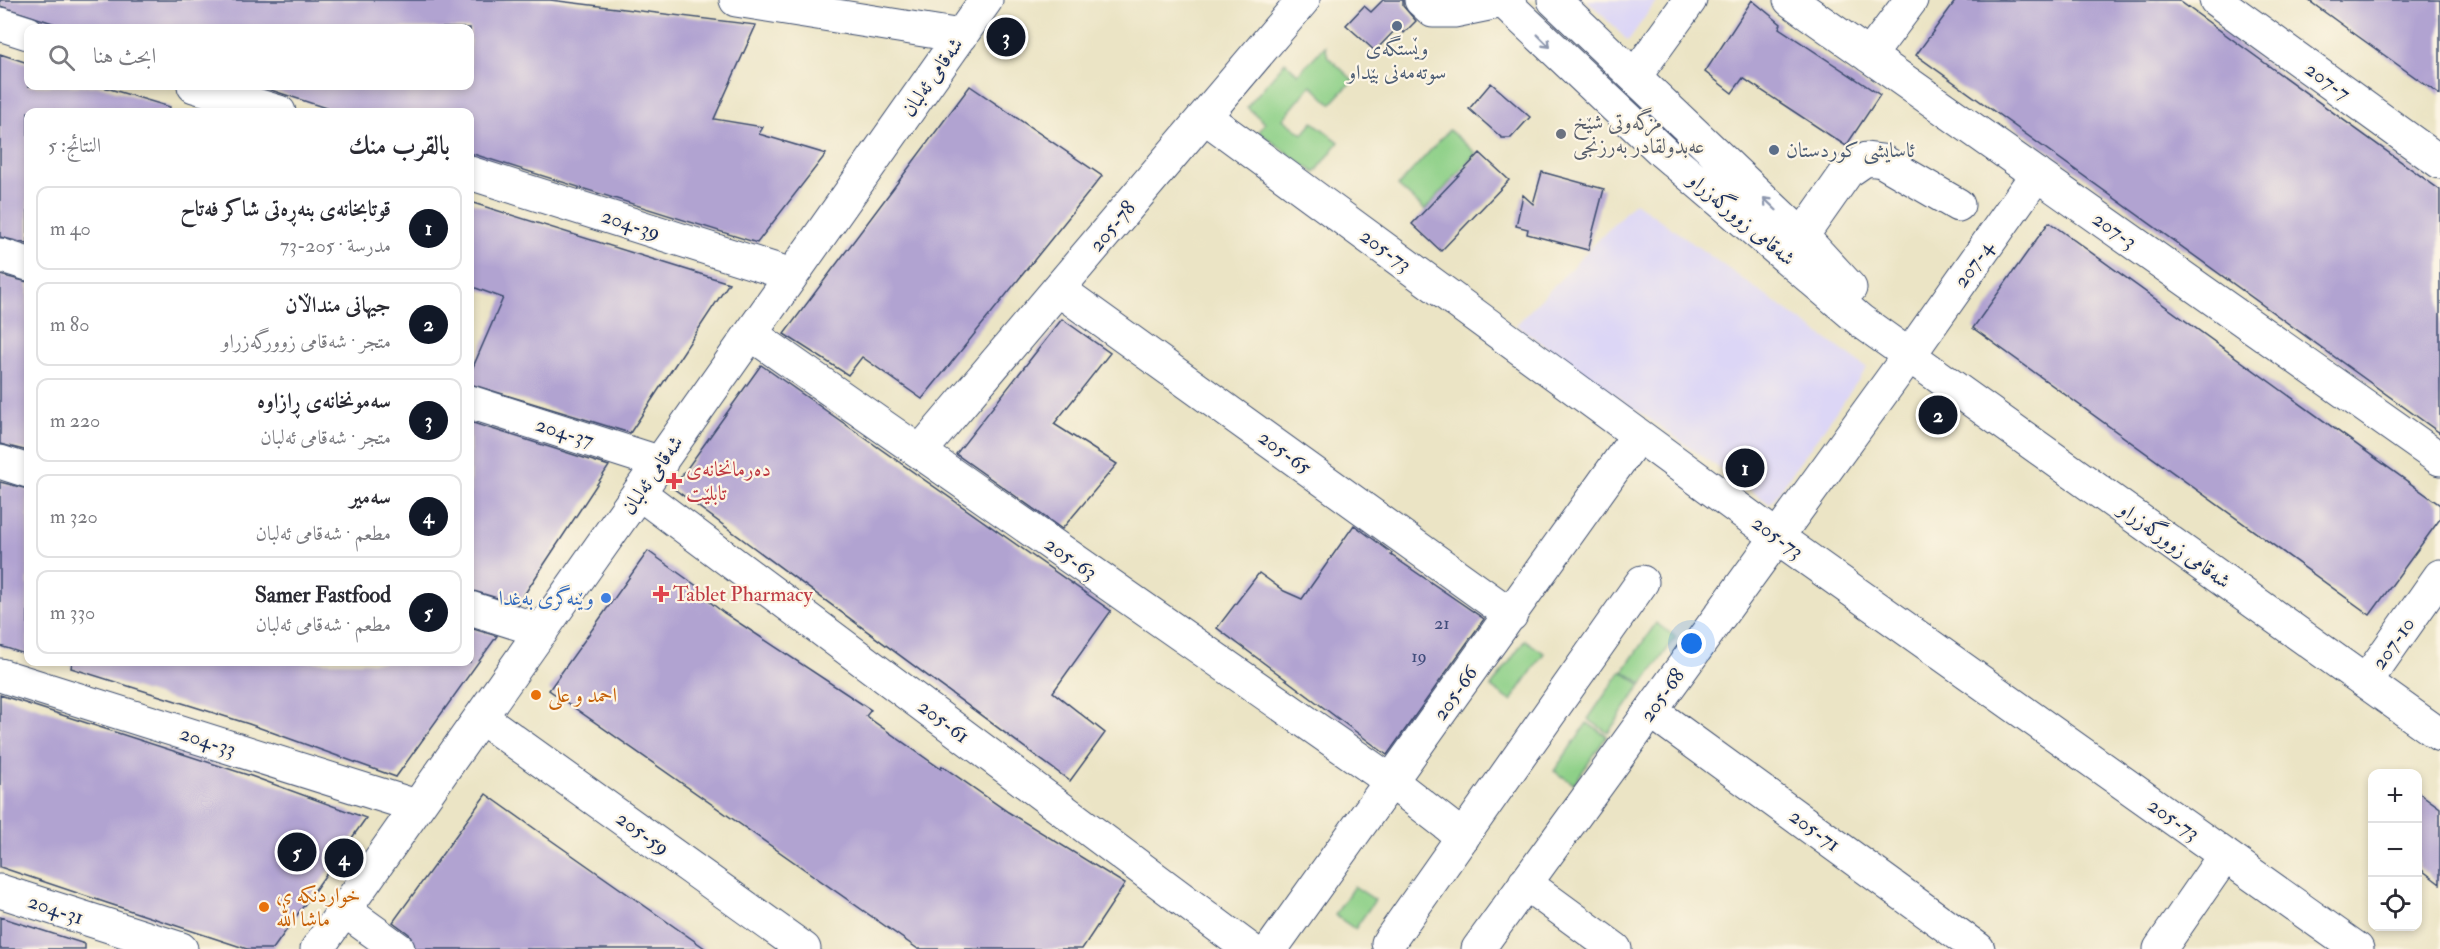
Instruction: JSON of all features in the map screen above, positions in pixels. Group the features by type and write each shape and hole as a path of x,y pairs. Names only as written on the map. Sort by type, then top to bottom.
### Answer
{"street":[{"path":"736,0 961,36"},
{"name":"شەقامی ئەلبان","path":"317,949 986,0"},
{"name":"205-78","path":"920,452 1303,0"},
{"path":"1421,0 1433,11 1454,11 1502,0"},
{"name":"شەقامی زوورگەزراو","path":"1502,0 1664,153 1861,321 2367,680 2440,735"},
{"name":"شەقامی زوورگەزراو","path":"1554,0 1802,236 1910,354"},
{"path":"1635,76 1690,0"},
{"name":"207-3","path":"1790,0 2440,459"},
{"path":"1869,56 1911,0"},
{"name":"207-7","path":"2216,0 2440,162"},
{"path":"0,24 24,32"},
{"path":"207,90 266,108"},
{"name":"205-73","path":"1205,117 1777,537 2357,949"},
{"path":"1802,236 1847,172 1866,159 1882,161 1958,205"},
{"name":"204-39","path":"474,174 792,275"},
{"name":"207-4","path":"1910,354 2037,174"},
{"path":"0,255 24,263"},
{"name":"205-65","path":"1058,289 1511,615"},
{"name":"205-63","path":"751,334 1392,782 1462,837"},
{"name":"205-68","path":"1478,949 1910,354"},
{"name":"204-37","path":"474,403 661,462"},
{"name":"205-66","path":"1271,949 1638,435"},
{"path":"0,462 24,470"},
{"name":"205-61","path":"639,493 1249,949"},
{"name":"207-10","path":"2367,680 2440,576"},
{"path":"1388,943 1642,582"},
{"path":"474,609 542,631"},
{"name":"204-33","path":"0,675 416,806"},
{"name":"205-71","path":"1651,711 1978,949"},
{"name":"205-59","path":"482,718 804,949"},
{"path":"2160,949 2225,855"},
{"path":"1526,883 1615,949"},
{"name":"204-31","path":"0,891 181,949"},
{"path":"344,910 398,949"}],"shaded area":[{"path":"1587,0 1657,0 1628,41"},
{"path":"1635,202 1867,368 1770,504 1516,325"}],"green space":[{"path":"1325,46 1328,57 1353,80 1331,104 1311,85 1283,119 1303,134 1313,122 1339,142 1315,173 1259,132 1265,123 1247,107 1285,62 1298,74"},
{"path":"1449,130 1476,153 1425,210 1398,186"},
{"path":"1656,623 1676,637 1643,684 1623,671"},
{"path":"1525,640 1544,653 1511,701 1491,687"},
{"path":"1621,671 1641,685 1608,733 1588,719"},
{"path":"1587,723 1607,736 1574,784 1554,771"},
{"path":"1354,886 1375,900 1355,929 1335,915"}],"building":[{"path":"0,0 550,0 756,25 714,119 763,127 759,134 826,154 757,243 474,154 474,108 326,108 271,90 474,90 474,24 56,24 0,6"},
{"path":"1383,0 1403,0 1403,6 1416,21 1404,33 1398,27 1375,51 1346,25 1364,6 1371,12"},
{"path":"1752,0 1781,24 1779,28 1880,95 1846,146 1743,78 1732,93 1705,72"},
{"path":"1956,0 2178,0 2440,190 2440,433 1916,55"},
{"path":"2308,0 2440,0 2440,95 2345,27"},
{"path":"0,54 24,62 24,90 113,90 170,107 24,108 24,243 0,237"},
{"path":"1491,83 1530,117 1511,138 1502,138 1469,109"},
{"path":"970,86 1102,176 922,399 862,357 848,375 784,334"},
{"path":"1480,153 1509,180 1441,251 1412,224"},
{"path":"1542,172 1604,189 1588,250 1527,234 1528,229 1516,226 1523,195 1533,204"},
{"path":"474,203 729,283 630,433 474,385 474,365 503,298 474,287"},
{"path":"2049,222 2440,505 2440,519 2370,615 1973,328"},
{"path":"0,275 24,281 24,450 0,444"},
{"path":"1062,319 1110,353 1054,424 1117,464 1062,529 956,454"},
{"path":"761,365 1111,611 1053,692 1105,733 1070,781 673,488"},
{"path":"474,423 609,466 518,604 474,591"},
{"path":"0,482 24,488 24,654 0,646"},
{"path":"1354,525 1392,553 1391,555 1484,619 1387,755 1217,628 1259,573 1284,591 1302,599"},
{"path":"648,551 705,592 701,595 724,613 871,710 866,716 941,769 942,766 1008,812 1125,884 1082,949 918,949 549,690"},
{"path":"474,629 497,636 396,777 249,724 71,668 71,666 474,666"},
{"path":"0,695 251,776 366,818 273,949 247,949 107,903 0,867"},
{"path":"486,794 706,949 416,949 409,934 393,922"},
{"path":"2422,795 2440,808 2440,884 2422,870"},
{"path":"0,917 85,944 85,949 0,949"}],"place":[{"name":"وێستگەی سوتەمەنی بێداو","path":"1397,26"},
{"name":"سەمونخانەی ڕازاوە","path":"1006,37"},
{"name":"مزگەوتی شێخ عەبدولقادر بەرزنجی","path":"1561,134"},
{"name":"ئاسایشی كوردستان","path":"1774,150"},
{"name":"جیهانی منداڵان","path":"1938,415"},
{"name":"قوتابخانەی بنەڕەتی شاكر فەتاح","path":"1745,468"},
{"name":"دەرمانخانەی تابلێت","path":"674,481"},
{"name":"Tablet Pharmacy","path":"661,594"},
{"name":"وێنەگری بەغدا","path":"606,598"},
{"name":"احمد و علی","path":"536,695"},
{"name":"Samer Fastfood","path":"297,852"},
{"name":"سەمیر","path":"344,858"},
{"name":"خواردنكه ي ماشا الله","path":"264,907"}]}
